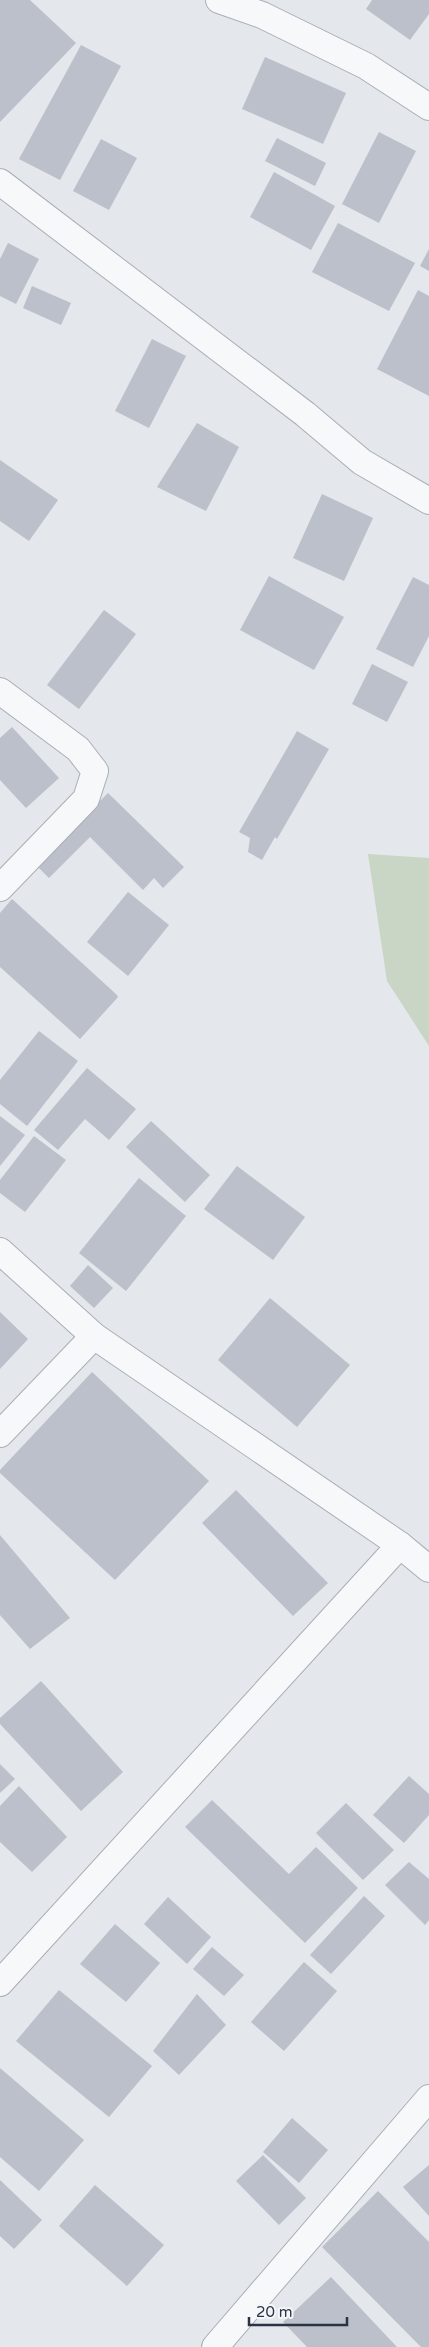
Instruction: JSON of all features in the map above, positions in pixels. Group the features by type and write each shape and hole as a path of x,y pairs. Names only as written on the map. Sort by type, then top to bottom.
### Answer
{"street":[{"path":"219,0 262,15 366,66 429,107"},
{"path":"0,182 305,414 362,462 429,501"},
{"path":"0,691 78,749 95,772 86,799 0,888"},
{"path":"0,1251 94,1336 400,1545 429,1569"},
{"path":"0,1434 94,1336"},
{"path":"0,1983 400,1545"},
{"path":"215,2347 429,2098"}],"green space":[{"path":"368,854 429,858 429,1046 387,981"}],"building":[{"path":"0,0 30,0 76,43 0,122"},
{"path":"372,0 429,0 429,14 410,40 366,9"},
{"path":"81,45 121,66 60,180 19,159"},
{"path":"265,57 346,93 323,144 242,109"},
{"path":"379,132 416,151 379,223 342,204"},
{"path":"277,138 326,163 315,186 265,161"},
{"path":"101,139 137,158 109,210 73,191"},
{"path":"274,172 335,206 311,250 250,217"},
{"path":"338,223 415,263 389,311 312,272"},
{"path":"8,243 39,259 16,304 0,296 0,259"},
{"path":"429,249 429,271 420,266"},
{"path":"32,286 71,303 61,325 23,308"},
{"path":"418,290 429,296 429,396 377,369"},
{"path":"152,339 186,356 149,428 115,411"},
{"path":"197,423 239,447 206,511 157,487"},
{"path":"0,460 58,500 29,541 0,521"},
{"path":"322,494 373,518 344,581 293,558"},
{"path":"269,576 344,617 314,670 240,630"},
{"path":"413,577 429,585 429,636 413,667 376,649"},
{"path":"104,610 136,634 79,709 47,685"},
{"path":"372,664 408,682 387,722 352,704"},
{"path":"12,727 59,778 26,808 0,780 0,738"},
{"path":"297,731 329,749 277,839 275,837 262,860 248,852 250,838 239,832"},
{"path":"108,793 184,867 163,888 154,878 143,890 90,837 49,878 36,865"},
{"path":"128,892 169,925 128,976 87,942"},
{"path":"12,899 118,997 80,1039 0,967 0,913"},
{"path":"39,1031 78,1061 27,1126 0,1104 0,1080"},
{"path":"87,1068 136,1109 109,1140 85,1119 58,1150 34,1130"},
{"path":"0,1116 25,1135 0,1166"},
{"path":"151,1121 210,1175 185,1202 126,1147"},
{"path":"34,1136 66,1160 25,1212 0,1193 0,1180"},
{"path":"237,1166 305,1217 273,1260 204,1209"},
{"path":"139,1178 186,1216 126,1291 79,1253"},
{"path":"88,1265 113,1288 94,1308 70,1286"},
{"path":"270,1298 350,1365 297,1427 218,1360"},
{"path":"0,1312 28,1339 0,1369"},
{"path":"92,1372 209,1481 115,1580 0,1473 0,1470"},
{"path":"236,1490 328,1583 293,1616 202,1523"},
{"path":"0,1535 70,1618 30,1649 0,1615"},
{"path":"41,1681 123,1772 81,1811 0,1724 0,1718"},
{"path":"0,1764 15,1779 0,1793"},
{"path":"409,1776 429,1794 429,1815 404,1843 373,1815"},
{"path":"19,1786 67,1837 32,1872 0,1842 0,1806"},
{"path":"212,1800 289,1874 316,1847 358,1888 305,1943 185,1827"},
{"path":"346,1803 394,1850 363,1880 316,1833"},
{"path":"409,1862 429,1879 429,1920 425,1925 385,1885"},
{"path":"364,1896 385,1916 331,1974 310,1955"},
{"path":"168,1897 211,1937 187,1964 144,1924"},
{"path":"115,1924 160,1963 126,2002 80,1964"},
{"path":"212,1947 244,1975 224,1996 193,1969"},
{"path":"304,1962 337,1991 284,2051 251,2022"},
{"path":"59,1990 152,2066 109,2117 16,2041"},
{"path":"197,1994 226,2025 179,2075 153,2051"},
{"path":"0,2068 84,2140 39,2191 0,2157"},
{"path":"292,2118 328,2150 299,2183 263,2152"},
{"path":"263,2155 306,2198 279,2225 236,2181"},
{"path":"429,2165 429,2216 403,2187"},
{"path":"0,2180 42,2220 14,2249 0,2236"},
{"path":"95,2185 164,2245 127,2286 59,2226"},
{"path":"378,2191 429,2242 429,2347 421,2347 322,2247"},
{"path":"331,2277 397,2347 307,2347 283,2322"}]}
